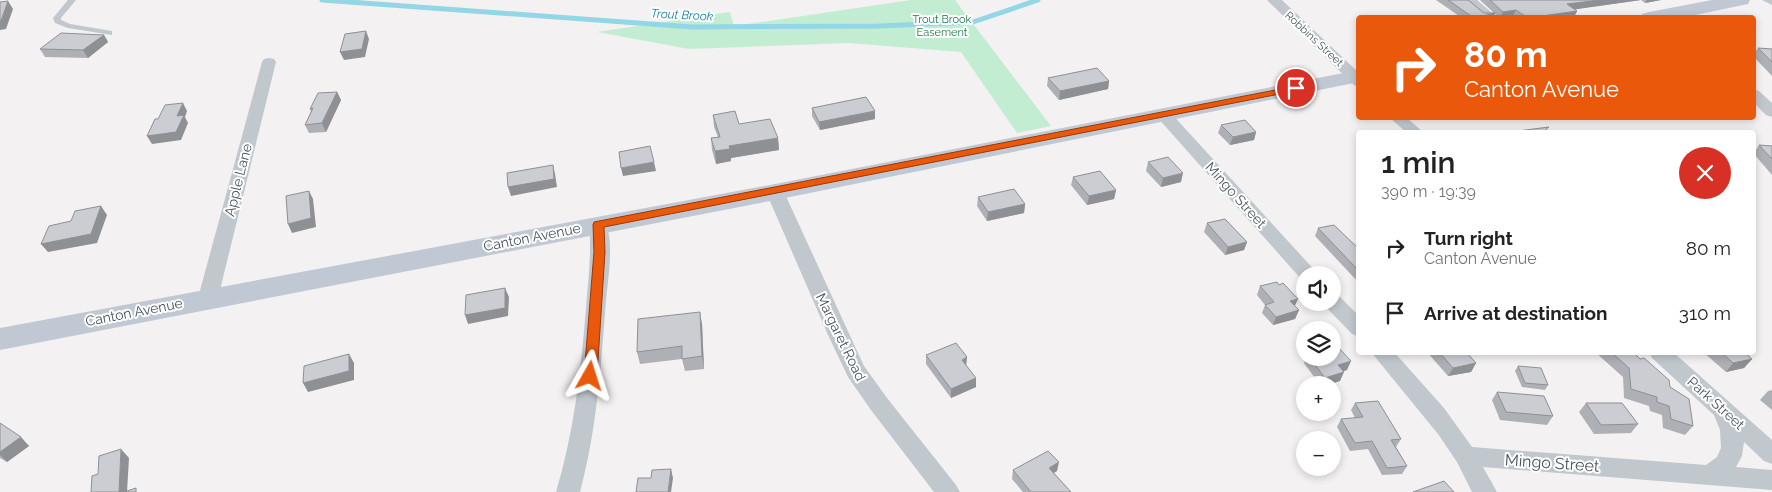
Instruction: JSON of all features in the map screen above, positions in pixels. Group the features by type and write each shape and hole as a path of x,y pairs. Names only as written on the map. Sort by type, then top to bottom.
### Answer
{"main road":[{"path":"1669,15 1741,0"},
{"name":"Canton Avenue","path":"0,338 775,192 1163,114 1356,79"}],"street":[{"name":"Robbins Street","path":"1274,0 1356,78"},
{"path":"1468,0 1487,15"},
{"name":"Apple Lane","path":"208,298 268,62"},
{"path":"1756,96 1772,112"},
{"name":"Mingo Street","path":"1163,114 1301,266"},
{"path":"1400,120 1413,130"},
{"name":"Margaret Road","path":"775,192 838,336 856,371 879,404 948,492"},
{"path":"568,492 577,459 592,365 600,252 598,225"},
{"path":"1341,310 1356,326"},
{"path":"1384,355 1422,397 1466,456 1472,473 1485,492"},
{"name":"Park Street","path":"1663,355 1772,454"},
{"path":"1709,475 1723,467 1731,454 1733,437 1722,409"},
{"name":"Mingo Street","path":"1466,456 1772,480"}],"lane":[{"path":"72,0 57,18 58,21 62,24 109,33"},
{"path":"1766,0 1772,3"}],"green space":[{"name":"Trout Brook Easement","path":"911,0 955,0 1051,126 1017,133 961,52 849,43 689,49 597,32 730,12 734,26"}],"building":[{"path":"1448,0 1468,0 1484,13 1495,13 1470,15"},
{"path":"1490,0 1600,0 1567,4 1577,11 1549,15 1524,15 1516,10 1503,12"},
{"path":"8,1 1,21 0,21 0,2"},
{"path":"366,31 362,49 340,52 345,34"},
{"path":"61,33 104,35 83,50 40,49"},
{"path":"1758,48 1772,49 1772,62"},
{"path":"1097,68 1109,81 1060,91 1048,78"},
{"path":"337,92 322,123 305,125 318,93"},
{"path":"866,97 875,111 819,122 812,108"},
{"path":"183,103 177,116 184,115 176,132 147,136 155,119 158,119 165,105"},
{"path":"735,111 739,124 770,119 778,138 729,146 730,149 715,151 711,138 720,137 713,115"},
{"path":"1245,120 1256,132 1233,137 1221,125"},
{"path":"1549,127 1545,130 1526,130"},
{"path":"1759,145 1772,146 1772,159"},
{"path":"650,146 654,162 621,168 619,152"},
{"path":"1168,157 1183,173 1163,178 1148,162"},
{"path":"553,165 554,179 508,187 507,173"},
{"path":"1100,171 1116,190 1089,196 1073,177"},
{"path":"1014,189 1025,204 988,212 978,197"},
{"path":"309,191 311,218 288,224 286,196"},
{"path":"101,206 91,234 41,244 49,226 71,221 75,211"},
{"path":"1225,219 1247,242 1228,247 1207,223"},
{"path":"1334,225 1356,246 1356,268 1318,228"},
{"path":"1277,282 1279,285 1283,283 1296,297 1296,300 1290,301 1296,307 1296,311 1276,317 1265,305 1274,302 1260,286"},
{"path":"505,288 505,308 465,315 466,295"},
{"path":"700,312 702,356 682,359 682,346 637,352 638,319"},
{"path":"956,343 967,357 962,360 976,378 951,389 926,355"},
{"path":"1341,350 1351,361 1341,364"},
{"path":"349,354 349,371 303,383 304,366"},
{"path":"1442,355 1469,355 1476,363 1453,368"},
{"path":"1614,355 1636,355 1640,359 1644,358 1669,380 1670,387 1689,399 1693,426 1671,419 1669,406 1657,402 1657,397 1631,389 1629,368"},
{"path":"1724,355 1747,355 1752,359 1733,363"},
{"path":"1316,366 1339,366 1344,372 1331,376 1324,376"},
{"path":"1518,366 1541,368 1548,385 1525,383"},
{"path":"1497,392 1544,396 1553,416 1506,412"},
{"path":"1378,401 1401,439 1391,440 1407,466 1387,468 1372,441 1355,443 1341,419 1363,417 1355,403"},
{"path":"1586,403 1622,403 1638,424 1601,425"},
{"path":"0,423 21,437 0,452"},
{"path":"121,449 119,492 91,492 92,476 98,474 99,456"},
{"path":"1048,451 1059,462 1049,468 1071,492 1031,492 1013,470"},
{"path":"671,469 668,492 636,492 638,478 651,478 652,470"},
{"path":"1444,481 1454,492 1413,492"},
{"path":"136,488 136,492 124,492"}],"waterway":[{"name":"Trout Brook","path":"322,0 692,27 878,26 973,22 1038,0"}],"route":[{"path":"590,376 600,252 598,225 775,192 1296,88"}]}
